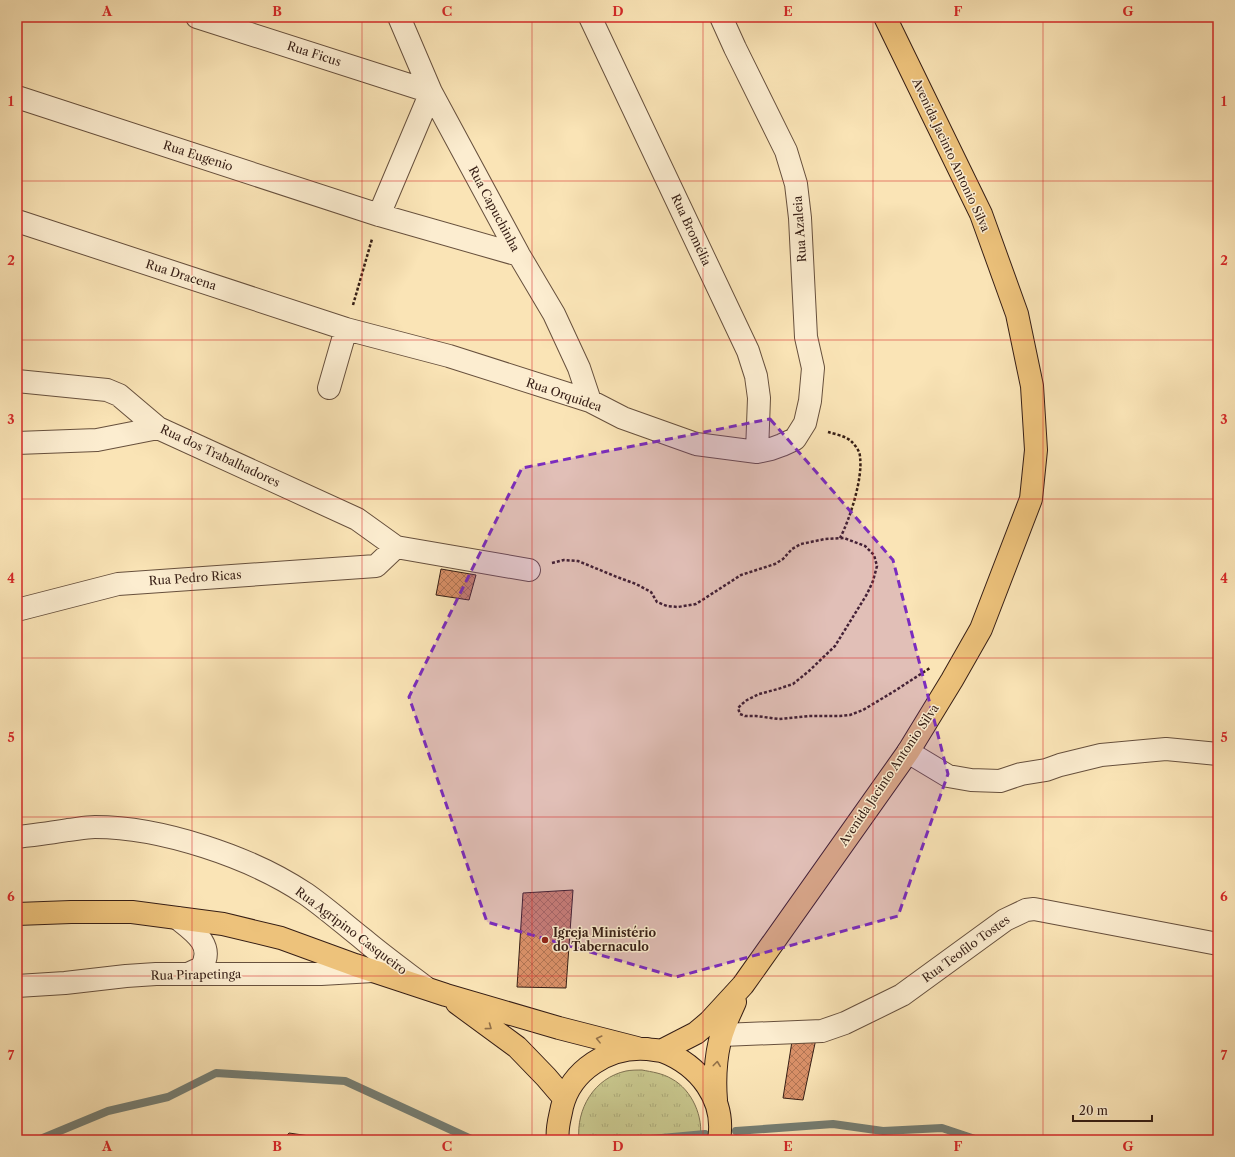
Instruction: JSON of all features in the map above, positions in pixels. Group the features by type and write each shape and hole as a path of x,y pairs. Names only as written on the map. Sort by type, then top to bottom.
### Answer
{"main road":[{"name":"Avenida Jacinto Antonio Silva","path":"745,982 908,752 952,680 981,629 1031,499 1036,450 1032,386 1017,314 981,214 885,17"},
{"path":"17,914 132,912 223,924 281,938 437,992 559,1028 636,1048 661,1051 685,1063 695,1071 704,1080 716,1103"},
{"path":"719,1140 721,1130 716,1103 715,1081 722,1035 725,1025 745,982"},
{"path":"661,1051 696,1033 709,1022 745,982"},
{"path":"437,992 517,1047 546,1076 564,1098"},
{"path":"558,1140 556,1132 564,1098 572,1083 590,1065 612,1053 636,1048"}],"street":[{"name":"Rua Ficus","path":"197,17 431,92"},
{"name":"Rua Capuchinha","path":"399,17 431,92 519,255 554,314 579,368 590,401"},
{"name":"Rua Bromélia","path":"590,17 748,351 756,376 759,398 757,452"},
{"name":"Rua Azaleia","path":"721,17 786,151 796,184 800,218 806,337 813,368 810,401 805,423 795,438 782,446"},
{"path":"379,216 431,92"},
{"name":"Rua Eugenio","path":"17,97 379,216 519,255"},
{"name":"Rua Dracena","path":"17,221 346,329"},
{"path":"329,388 346,329"},
{"name":"Rua Orquidea","path":"346,329 449,356 590,401 623,418 696,444 757,452 782,446"},
{"name":"Rua dos Trabalhadores","path":"17,381 107,390 119,396 158,428 358,518 396,547"},
{"path":"17,444 97,440 158,428"},
{"path":"396,547 529,570"},
{"name":"Rua Pedro Ricas","path":"17,610 118,584 376,566 396,547"},
{"path":"908,752 948,776 971,780 1000,781 1022,774 1046,770 1101,755 1166,749 1218,754"},
{"name":"Rua Agripino Casqueiro","path":"17,837 93,827 123,828 183,840 250,864 282,879 305,894 362,939 437,992"},
{"name":"Rua Teofilo Tostes","path":"722,1035 822,1031 840,1025 902,994 1005,920 1026,910 1034,909 1218,944"},
{"path":"176,918 197,934 202,940 205,951 205,959 200,968 188,974"},
{"name":"Rua Pirapetinga","path":"17,986 65,983 126,976 188,974 321,974 374,971"}],"path":[{"path":"346,329 379,216"},
{"path":"805,423 850,440 860,456 860,473 855,498 840,538"},
{"path":"564,560 578,561 636,584 651,592 657,602 667,606 678,607 696,604 741,575 775,564 783,559 792,549 801,544 825,539 844,538 865,546 874,555 877,566 873,581 867,594 835,646 793,684 758,694 747,700 738,708 740,714 745,716 779,719 809,716 840,716 863,710 880,700"}],"highlighted area":[{"path":"770,419 893,560 948,774 898,916 676,977 487,922 409,697 522,468"}],"green space":[{"path":"642,1070 668,1077 679,1084 691,1097 700,1122 700,1140 579,1140 579,1128 584,1106 589,1096 596,1088 605,1080 615,1075 628,1071"}],"building":[{"path":"441,569 476,575 469,600 436,595"},
{"name":"Igreja Ministério do Tabernaculo","path":"573,890 566,988 517,987 523,893"},
{"path":"817,1034 803,1100 783,1098 793,1035"},
{"path":"289,1133 337,1140 283,1140"}],"waterway":[{"path":"38,1140 108,1111 168,1097 216,1073 345,1081 471,1139 480,1140"},
{"path":"736,1131 833,1124 883,1131 942,1128 978,1140"},
{"path":"640,1140 705,1134"}],"place":[{"name":"Igreja Ministério do Tabernaculo","path":"545,940"}]}
